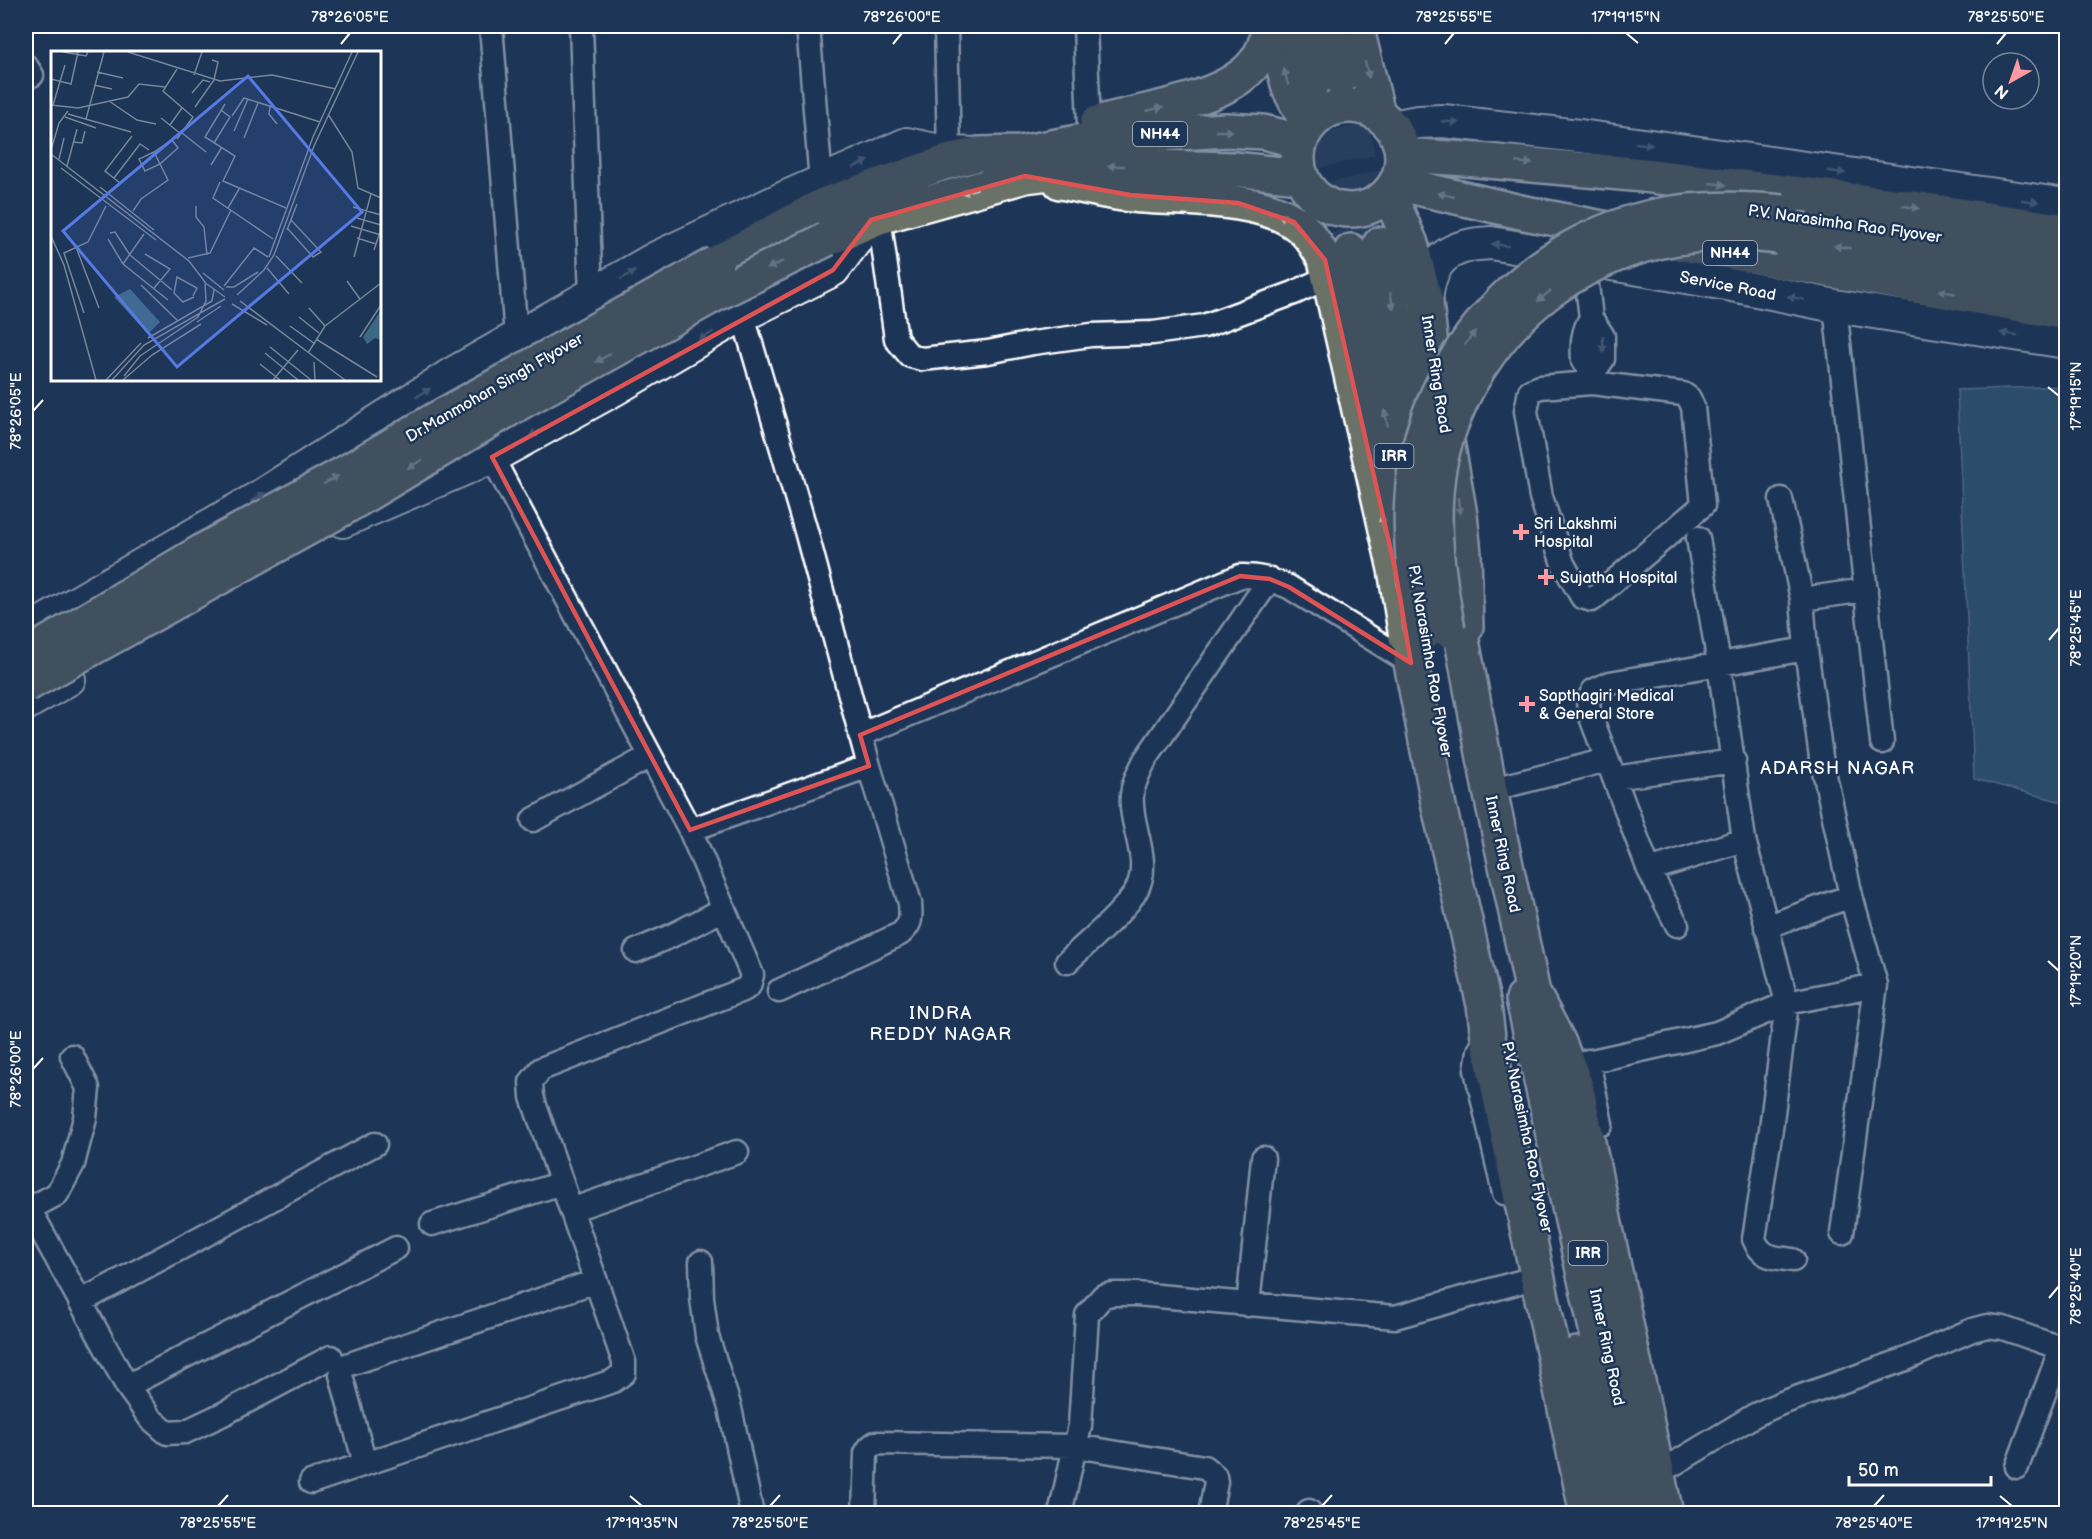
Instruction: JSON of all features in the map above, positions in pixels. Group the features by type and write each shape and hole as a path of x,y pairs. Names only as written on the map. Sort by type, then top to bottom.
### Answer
{"main road":[{"path":"1023,165 1089,126 1168,106 1224,87 1243,75 1260,56 1271,26"},
{"path":"1271,26 1304,133 1297,158 1300,176 1310,192 1322,202 1340,210 1358,210 1375,205 1392,154"},
{"path":"1295,26 1325,82 1326,26"},
{"name":"Inner Ring Road","path":"1356,26 1392,154 1426,303 1432,354 1460,515 1464,554 1466,653 1490,790 1643,1514"},
{"name":"NH44","path":"875,218 1099,138 1226,130 1304,133 1322,113 1337,106 1354,105 1371,109 1392,154 1525,213 1785,263 2067,313"},
{"name":"NH44","path":"964,153 1023,165 1234,169 1300,176"},
{"name":"Dr.Manmohan Singh Flyover","path":"26,656 206,549 825,204 964,153"},
{"name":"NH44","path":"1392,154 1488,160 1643,175 1900,206 2067,231"},
{"path":"1023,165 1130,195 1238,203 1269,210 1294,222 1312,239 1347,258"},
{"name":"P.V. Narasimha Rao Flyover","path":"1612,1514 1499,1002 1417,594 1411,553 1411,507 1416,460 1432,408 1455,360 1480,324 1510,292 1548,261 1569,249 1612,229 1655,216 1704,209 1757,209 2067,255"},
{"name":"Dr.Manmohan Singh Flyover","path":"26,686 342,509 521,402 716,294 875,218"},
{"name":"P.V. Narasimha Rao Flyover","path":"1637,1514 1523,997 1441,592 1434,510 1439,467 1451,427 1476,373 1500,339 1527,310 1582,270 1622,252 1652,243 1707,234 1754,234 2067,280"},
{"name":"IRR","path":"1347,258 1466,653"},
{"name":"IRR","path":"1347,258 1415,563 1411,663 1438,802 1486,1021 1605,1514"},
{"path":"1533,993 1579,1064 1576,1086 1666,1514"},
{"path":"1486,1021 1587,1514"}],"street":[{"path":"491,26 516,336"},
{"path":"581,26 591,296"},
{"path":"808,26 821,182"},
{"path":"946,26 964,153"},
{"path":"1085,26 1089,126"},
{"path":"1392,154 1418,122 1443,122 1647,144 2067,205"},
{"name":"NH44","path":"26,632 259,497 516,336 656,258 907,144 964,153"},
{"path":"875,218 896,339 910,356 922,359 988,352 1091,335 1153,333 1204,326 1294,293 1347,258"},
{"path":"26,704 344,520 492,457 743,316 833,270 875,218"},
{"name":"Service Road","path":"1426,303 1427,281 1437,263 1452,251 1470,244 1491,243 1732,285 1835,306 2067,342"},
{"path":"1584,260 1592,318 1583,334 1583,361 1593,378 1683,394 1689,398 1704,505 1592,600 1582,597 1563,564 1541,497 1526,411 1530,391 1540,387 1593,378"},
{"path":"1835,306 1882,742"},
{"path":"743,316 806,531 860,735 910,903 912,921 900,934 779,991"},
{"path":"311,1482 619,1378 624,1373 624,1362 532,1097 531,1082 536,1074 550,1065 749,986 752,975 690,830 492,457 452,374"},
{"path":"1781,499 1803,599 1806,649 1821,757 1851,896 1876,985 1842,1233"},
{"path":"1698,538 1734,761 1744,840 1787,1003 1754,1239 1758,1250 1769,1256 1793,1260"},
{"path":"860,735 1240,576 1270,579 1289,587 1411,663"},
{"path":"1067,962 1128,902 1137,888 1143,868 1132,795 1136,779 1145,760 1270,579"},
{"path":"1803,599 1866,590"},
{"path":"1677,925 1649,870 1589,712 1588,702 1593,691 1610,683 1806,649"},
{"path":"533,820 650,756"},
{"path":"1490,790 1611,769 1734,761"},
{"path":"690,830 869,766"},
{"path":"1649,870 1744,840"},
{"path":"1766,927 1851,896"},
{"path":"636,951 681,932 724,909"},
{"path":"1682,1514 1579,1064 1717,1033 1787,1003 1876,985"},
{"path":"1486,1021 1476,1070 1575,1514"},
{"path":"72,1056 88,1088 85,1118 73,1164 57,1194 27,1206 127,1386 150,1418 167,1433 185,1432 331,1356"},
{"path":"80,1302 375,1144"},
{"path":"572,1210 737,1152"},
{"path":"1248,1305 1263,1158"},
{"path":"432,1224 562,1183"},
{"path":"127,1386 396,1248"},
{"path":"701,1262 702,1298 707,1336 730,1408 752,1514"},
{"path":"365,1464 341,1375 345,1366 596,1281"},
{"path":"1060,1514 1080,1426 1087,1315 1103,1296 1136,1294 1395,1317 1524,1281"},
{"path":"1672,1465 1755,1415 1779,1404 1906,1359 1972,1330 1987,1326 2003,1328 2064,1349 2017,1467"},
{"path":"864,1514 866,1453 875,1443 1075,1446 1204,1467 1215,1476 1216,1482 1210,1514"}],"highlighted area":[{"path":"1025,176 1130,195 1238,203 1294,222 1325,260 1395,569 1411,663 1289,587 1270,579 1240,576 860,735 869,766 690,830 492,457 833,270 871,220"}],"water":[{"path":"2066,386 2066,803 1974,779 1957,390"}],"tunnel":[{"path":"1340,79 1380,244"},
{"path":"1311,86 1351,251"}],"place":[{"name":"Sri Lakshmi Hospital","path":"1521,532"},
{"name":"Sujatha Hospital","path":"1546,577"},
{"name":"Sapthagiri Medical & General Store","path":"1527,704"}],"district":[{"name":"ADARSH NAGAR","path":"1838,768"},
{"name":"INDRA REDDY NAGAR","path":"941,1023"}]}
